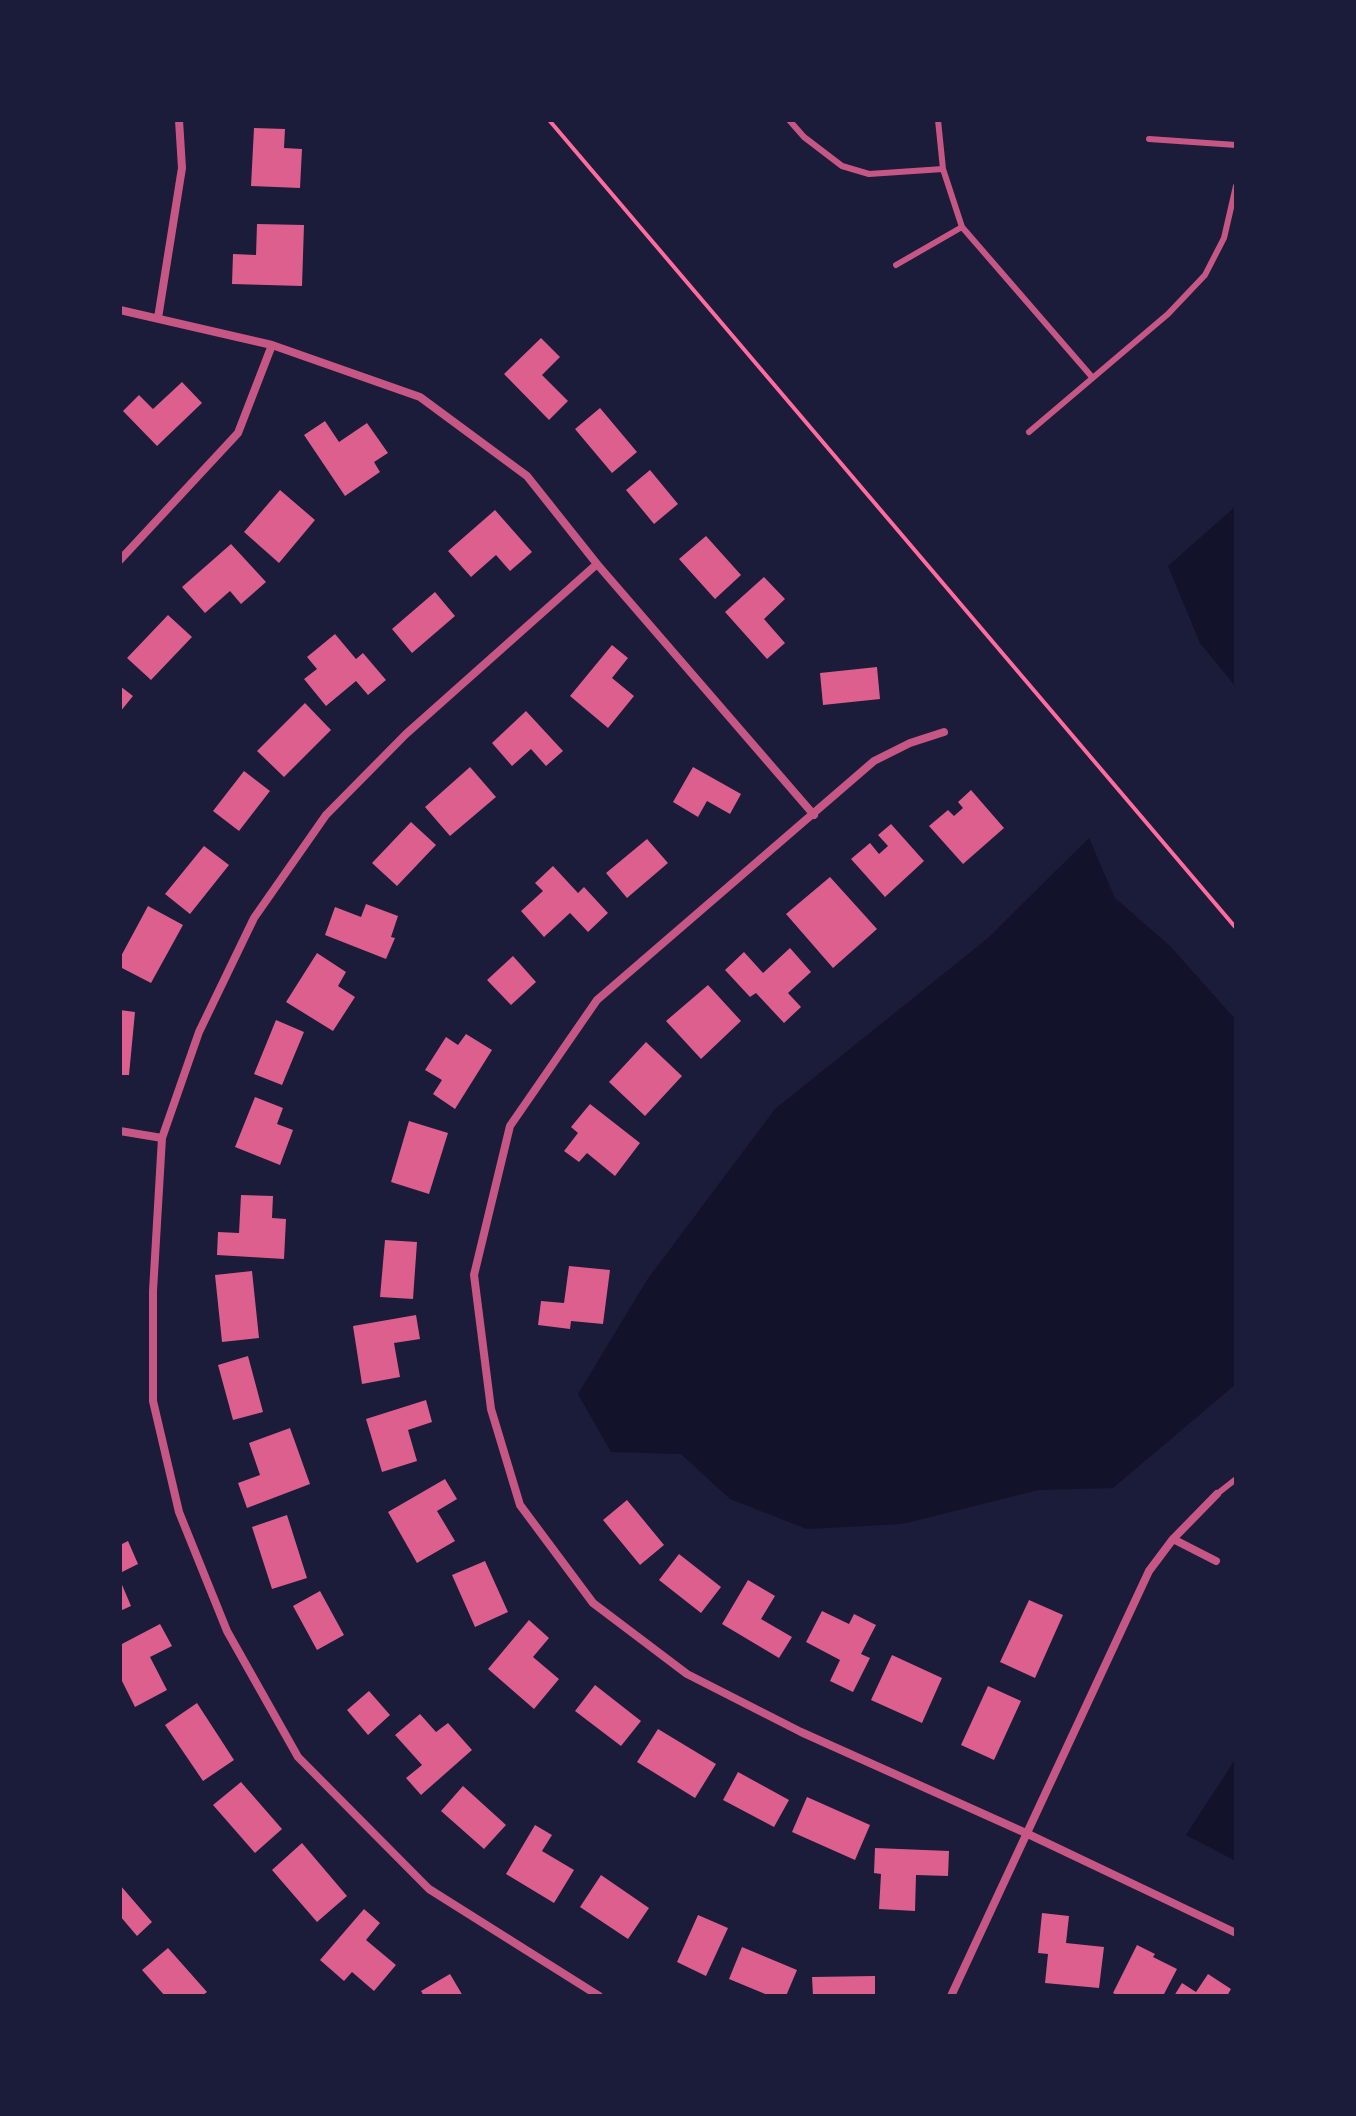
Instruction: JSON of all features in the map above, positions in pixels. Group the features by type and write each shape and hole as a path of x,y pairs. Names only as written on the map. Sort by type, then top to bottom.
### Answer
{"street":[{"path":"158,318 182,168 179,120"},
{"path":"120,310 272,345 420,397 527,476 597,564 814,815"},
{"path":"120,560 238,433 272,345"},
{"path":"597,564 406,734 326,815 254,918 199,1032 162,1138 153,1291 153,1401 179,1512 227,1631 298,1757 429,1889 585,1993 599,1996"},
{"path":"944,732 910,743 874,761 597,1000 510,1126 474,1275 491,1409 520,1505 593,1603 687,1674 801,1732 1028,1834 1236,1933"},
{"path":"120,1131 162,1138"},
{"path":"951,1996 1149,1571 1173,1539 1217,1494"},
{"path":"1173,1539 1216,1561"}],"lane":[{"path":"789,120 804,137 842,166 869,174 943,169"},
{"path":"938,120 943,169 962,227 1092,377"},
{"path":"1149,139 1236,145"},
{"path":"1029,432 1168,314 1205,275 1224,238 1236,186"},
{"path":"896,265 962,227"},
{"path":"1217,1494 1236,1479"}],"path":[{"path":"549,120 1236,928"}],"shaded area":[{"path":"1236,506 1236,687 1200,643 1168,566"},
{"path":"1089,838 1115,898 1170,946 1236,1020 1236,1384 1113,1488 1038,1490 902,1524 807,1529 730,1499 681,1454 611,1452 578,1394 647,1280 775,1109 988,938"},
{"path":"1236,1758 1236,1861 1186,1835"}],"building":[{"path":"254,128 285,129 284,148 302,149 300,188 251,186"},
{"path":"257,224 304,225 302,286 232,284 233,254 256,255"},
{"path":"541,338 560,357 542,375 568,401 549,420 504,374"},
{"path":"182,382 202,403 157,446 123,411 139,395 153,409"},
{"path":"600,408 637,452 612,473 575,429"},
{"path":"325,421 339,442 367,423 388,453 374,462 380,472 345,496 304,435"},
{"path":"650,470 678,504 654,524 626,490"},
{"path":"280,490 315,520 279,563 244,532"},
{"path":"495,510 532,552 510,571 496,555 471,577 448,551"},
{"path":"706,536 741,575 715,599 679,559"},
{"path":"231,544 266,582 241,604 230,591 205,613 182,587"},
{"path":"764,577 785,599 764,619 785,643 767,659 725,612"},
{"path":"435,592 455,616 412,653 392,629"},
{"path":"168,615 192,637 151,680 127,658"},
{"path":"335,634 356,659 363,653 386,680 368,695 356,681 326,706 304,679 317,669 307,657"},
{"path":"612,645 628,658 612,678 634,696 608,728 570,696"},
{"path":"877,667 880,699 823,705 820,673"},
{"path":"120,686 133,696 120,712"},
{"path":"305,703 331,730 284,777 257,751"},
{"path":"526,711 563,751 546,766 531,749 512,766 492,743"},
{"path":"470,767 496,797 450,836 425,807"},
{"path":"693,767 741,794 730,814 707,801 698,817 673,802"},
{"path":"244,771 270,791 239,831 213,811"},
{"path":"971,790 1004,828 963,864 929,826 948,810 954,816 963,808 958,802"},
{"path":"411,822 436,845 397,886 372,863"},
{"path":"891,824 924,861 885,897 851,859 870,843 879,854 888,846 878,835"},
{"path":"647,839 668,863 627,898 606,873"},
{"path":"204,846 229,865 190,914 165,894"},
{"path":"553,866 578,893 584,887 608,913 588,932 570,913 544,937 521,911 543,891 535,883"},
{"path":"830,877 877,929 833,968 786,914"},
{"path":"366,904 398,916 391,937 395,938 386,959 325,935 335,907 361,917"},
{"path":"148,906 183,925 151,983 120,967 120,958"},
{"path":"790,948 811,972 788,993 801,1007 784,1023 756,993 750,997 725,970 744,952 763,973"},
{"path":"317,953 346,972 338,986 355,997 333,1031 286,1002"},
{"path":"513,956 536,982 511,1005 487,980"},
{"path":"708,985 741,1021 701,1059 666,1021"},
{"path":"120,1010 135,1012 129,1075 120,1075"},
{"path":"276,1020 304,1032 282,1085 254,1074"},
{"path":"466,1034 492,1050 455,1109 433,1094 442,1080 425,1070 446,1037 458,1045"},
{"path":"646,1042 682,1076 645,1116 609,1082"},
{"path":"255,1097 283,1108 277,1124 293,1130 280,1165 235,1147"},
{"path":"590,1104 640,1143 615,1176 587,1153 579,1162 564,1151 578,1133 571,1127"},
{"path":"409,1121 448,1133 429,1194 391,1182"},
{"path":"241,1195 273,1196 272,1218 286,1219 284,1259 217,1255 218,1232 239,1233"},
{"path":"385,1240 417,1242 413,1299 380,1297"},
{"path":"569,1266 610,1270 603,1324 571,1321 570,1329 538,1325 541,1301 564,1303"},
{"path":"252,1271 259,1338 222,1342 215,1275"},
{"path":"416,1315 420,1339 394,1343 400,1377 362,1384 353,1326"},
{"path":"248,1356 263,1412 233,1420 218,1365"},
{"path":"426,1400 432,1422 408,1430 417,1461 382,1472 366,1419"},
{"path":"290,1428 310,1484 247,1508 238,1483 260,1475 249,1443"},
{"path":"445,1479 457,1499 437,1511 455,1541 417,1563 388,1512"},
{"path":"627,1500 664,1545 640,1565 603,1520"},
{"path":"287,1515 307,1578 272,1589 252,1527"},
{"path":"128,1541 138,1564 120,1573 120,1545"},
{"path":"679,1554 721,1587 701,1613 659,1580"},
{"path":"485,1561 508,1612 475,1627 452,1575"},
{"path":"120,1580 131,1606 120,1611"},
{"path":"748,1580 775,1596 761,1619 792,1637 779,1658 722,1624"},
{"path":"320,1591 344,1635 317,1650 293,1606"},
{"path":"1029,1600 1063,1615 1035,1678 1000,1662"},
{"path":"822,1611 849,1624 854,1614 876,1625 861,1654 870,1658 853,1692 830,1681 840,1660 806,1642"},
{"path":"529,1620 549,1638 533,1657 559,1679 534,1709 488,1669"},
{"path":"160,1624 172,1646 150,1657 167,1690 135,1707 120,1677 120,1645"},
{"path":"892,1655 942,1678 922,1723 871,1700"},
{"path":"595,1685 641,1721 621,1746 575,1711"},
{"path":"988,1686 1021,1701 994,1760 961,1745"},
{"path":"369,1691 390,1715 368,1735 347,1710"},
{"path":"197,1703 234,1760 203,1781 165,1725"},
{"path":"420,1714 436,1732 448,1723 472,1750 421,1795 406,1778 422,1765 395,1735"},
{"path":"658,1729 716,1764 695,1798 637,1762"},
{"path":"738,1772 789,1800 774,1827 723,1800"},
{"path":"241,1782 282,1829 255,1853 213,1805"},
{"path":"463,1786 506,1825 484,1849 441,1811"},
{"path":"807,1797 870,1825 855,1860 792,1832"},
{"path":"535,1825 552,1835 542,1851 574,1870 554,1903 506,1874"},
{"path":"302,1843 347,1896 317,1922 272,1870"},
{"path":"875,1848 949,1851 948,1876 916,1875 915,1911 879,1909 881,1874 874,1873"},
{"path":"601,1875 649,1908 628,1939 580,1907"},
{"path":"120,1885 152,1922 137,1936 120,1916"},
{"path":"364,1909 380,1923 366,1940 396,1965 374,1991 352,1972 344,1981 320,1960"},
{"path":"1042,1913 1069,1916 1066,1943 1104,1947 1099,1988 1045,1983 1048,1954 1038,1953"},
{"path":"698,1915 728,1928 706,1976 677,1962"},
{"path":"1137,1945 1177,1969 1163,1996 1119,1996 1113,1993"},
{"path":"742,1947 797,1970 786,1996 770,1996 729,1979"},
{"path":"168,1948 207,1992 202,1996 165,1996 142,1970"},
{"path":"450,1974 463,1996 424,1996 421,1991"},
{"path":"1208,1974 1231,1989 1227,1996 1174,1996 1182,1983 1196,1992"},
{"path":"875,1976 875,1996 813,1996 812,1977"}]}
